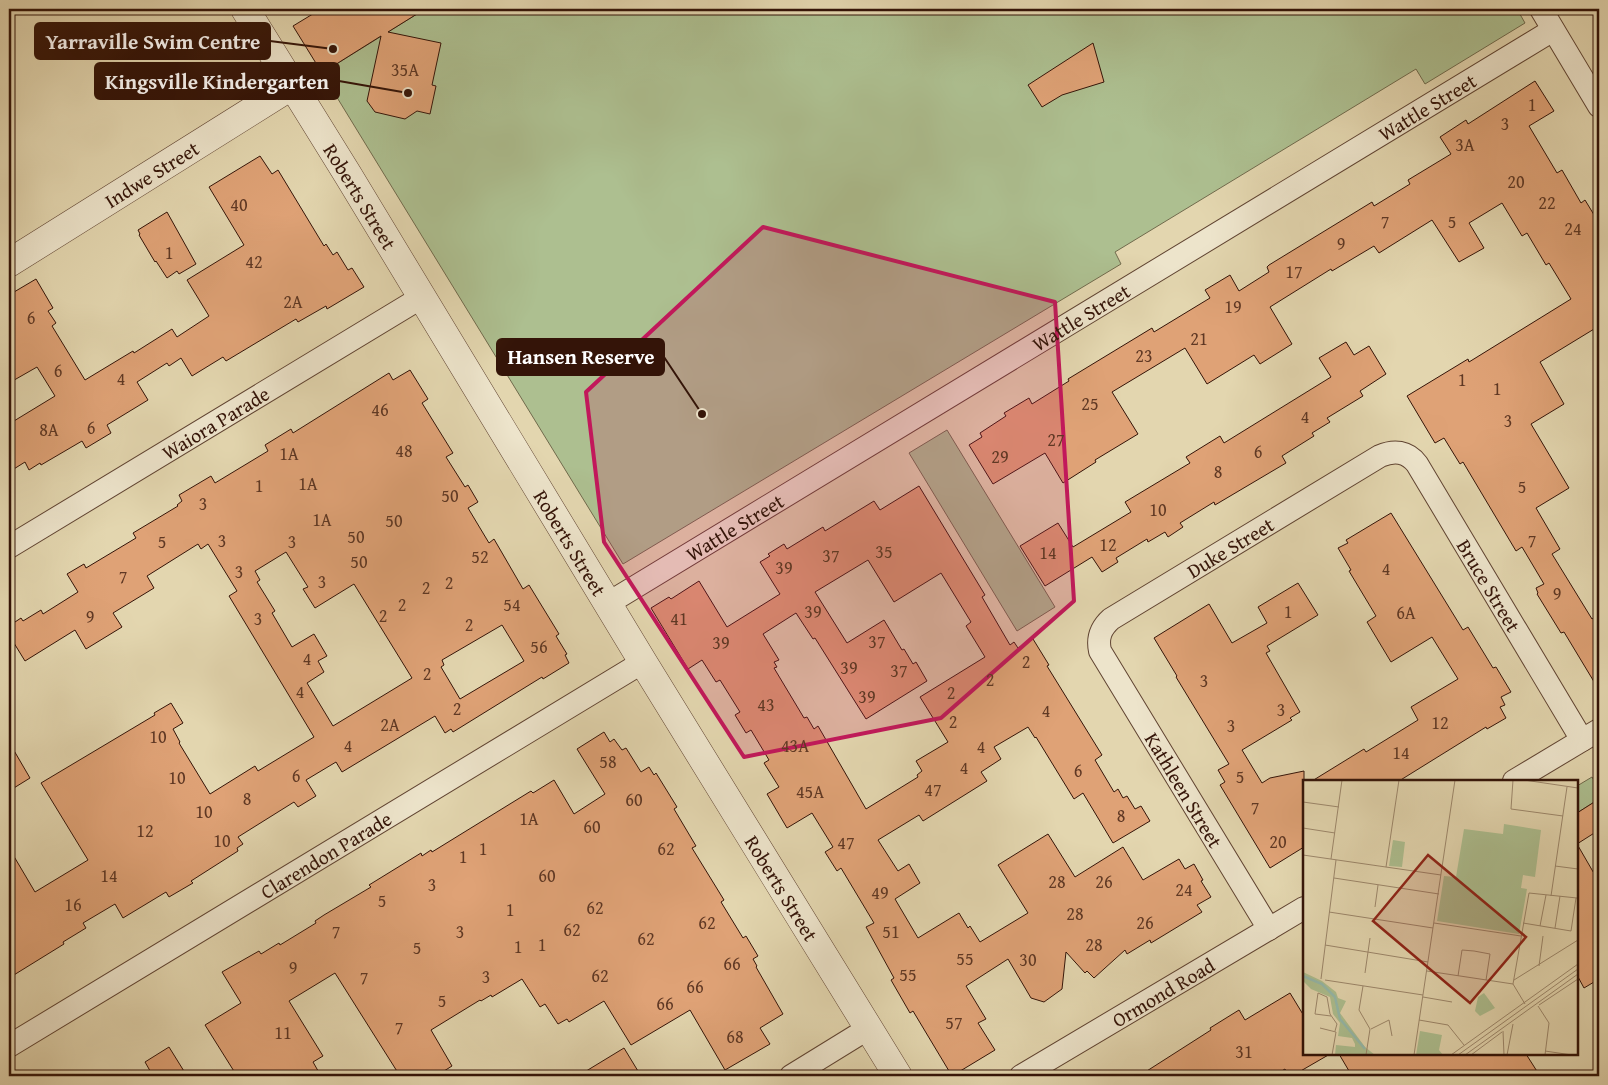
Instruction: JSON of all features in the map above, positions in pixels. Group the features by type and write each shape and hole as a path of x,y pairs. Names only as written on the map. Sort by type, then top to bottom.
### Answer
{"street":[{"name":"Roberts Street","path":"245,9 422,297 607,604 898,1076"},
{"path":"1541,9 1599,106"},
{"name":"Wattle Street","path":"607,604 1553,30"},
{"name":"Indwe Street","path":"9,262 292,85"},
{"name":"Waiora Parade","path":"9,548 422,297"},
{"name":"Bruce Street","path":"1380,456 1399,452 1409,456 1417,464 1591,735"},
{"name":"Duke Street","path":"1100,651 1098,644 1100,632 1104,624 1111,619 1380,456"},
{"name":"Kathleen Street","path":"1100,651 1269,929"},
{"name":"Clarendon Parade","path":"9,1046 643,662"},
{"path":"1516,780 1591,735"},
{"name":"Ormond Road","path":"1021,1076 1303,909"},
{"path":"791,1076 869,1028"}],"highlighted area":[{"path":"763,227 1055,302 1074,601 941,718 744,757 604,542 586,392"}],"green space":[{"path":"425,9 1517,9 1525,23 1425,84 1416,69 1115,252 1121,264 623,564 322,73"},
{"path":"947,430 1055,607 1017,631 909,453"},
{"path":"1592,777 1599,789 1599,799 1578,812 1578,785"}],"building":[{"path":"321,9 425,9 388,32 441,43 432,85 436,86 430,114 417,111 405,119 375,112 367,101 381,36 322,73 293,26"},
{"path":"1093,43 1104,82 1062,95 1042,107 1028,85"},
{"path":"1535,81 1554,111 1529,126 1557,173 1562,170 1581,203 1585,200 1599,223 1599,326 1540,362 1564,404 1531,424 1569,488 1536,508 1560,549 1552,554 1592,619 1599,614 1599,690 1564,632 1561,633 1537,594 1536,588 1544,584 1522,547 1516,551 1463,462 1460,464 1444,438 1435,443 1407,396 1468,359 1469,362 1571,299 1549,263 1546,265 1527,233 1522,236 1502,203 1469,223 1484,248 1459,262 1432,220 1379,253 1374,246 1332,271 1331,269 1270,307 1292,344 1260,364 1254,355 1207,384 1185,348 1112,392 1138,434 1095,460 1096,462 1063,483 1045,453 993,484 969,445 982,437 980,433 1006,416 1004,413 1029,398 1032,404 1069,381 1068,379 1152,328 1154,332 1210,298 1205,290 1230,275 1239,291 1269,272 1267,267 1269,265 1372,202 1374,206 1410,184 1408,180 1451,154 1440,137 1466,120 1468,124"},
{"path":"260,156 272,174 278,170 324,246 326,244 333,255 337,252 348,270 352,268 364,287 327,309 326,306 298,322 296,319 226,361 223,357 192,376 181,358 169,366 167,363 137,382 148,400 107,425 111,433 86,448 82,441 29,470 25,462 9,472 9,424 55,396 37,367 9,383 9,295 36,279 53,308 48,311 56,323 52,326 85,380 172,329 177,337 209,316 187,280 244,245 209,187"},
{"path":"167,212 196,264 179,274 177,271 167,278 155,262 138,230"},
{"path":"1346,342 1354,355 1369,346 1386,374 1360,391 1363,396 1327,418 1330,422 1312,433 1314,436 1282,456 1286,463 1215,505 1214,502 1180,523 1183,527 1168,537 1165,532 1148,542 1147,539 1116,558 1118,562 1102,572 1092,557 1045,586 1020,546 1058,523 1073,547 1131,512 1125,502 1190,463 1186,457 1220,436 1224,443 1331,377 1319,358"},
{"path":"410,370 428,399 422,403 453,453 446,457 465,487 468,485 478,502 468,508 489,543 494,539 523,589 529,585 559,634 556,636 567,654 565,655 569,663 543,679 542,677 453,732 451,729 445,733 435,716 342,772 336,762 306,780 316,796 298,807 294,802 238,837 243,844 237,848 238,851 191,881 193,883 169,897 166,892 123,918 115,904 83,923 86,928 63,942 64,944 9,978 9,848 35,892 88,860 41,783 155,715 154,713 171,703 183,723 173,729 179,743 210,794 255,766 258,771 314,737 229,596 237,591 208,544 201,549 198,544 147,576 154,588 113,613 122,627 86,649 75,630 25,661 9,635 9,626 21,618 23,621 41,610 43,614 78,592 67,574 84,564 86,568 136,538 133,533 178,506 182,501 179,495 211,476 215,483 268,451 265,445 291,429 293,433 389,373 393,380","holes":["286,552 308,587 303,589 315,608 354,584 412,678 333,726 307,683 324,672 318,661 327,656 314,634 292,647 272,613 275,611 257,582 260,580 255,571","502,625 524,661 460,699 441,667 444,665 442,660"]},
{"path":"919,486 985,595 982,597 1010,645 1014,642 1018,648 1033,639 1049,665 1047,666 1102,755 1095,760 1114,792 1118,789 1123,798 1127,796 1135,809 1141,806 1150,821 1113,843 1083,793 1074,799 1028,727 994,747 1001,759 981,772 987,781 923,821 919,815 878,840 898,871 909,864 920,883 895,899 918,938 959,913 968,928 970,926 980,942 1028,913 998,865 1048,834 1075,877 1123,847 1143,880 1179,859 1185,869 1194,864 1203,880 1201,881 1211,897 1197,905 1202,912 1151,943 1150,940 1127,954 1125,950 1094,978 1087,971 1085,973 1066,952 1062,989 1044,1002 1031,998 1008,959 966,986 986,1019 978,1023 995,1050 952,1076 913,1011 910,1013 891,980 894,978 866,927 874,923 841,868 837,871 825,852 833,847 812,813 787,828 767,794 779,787 764,763 769,760 751,730 746,733 735,715 740,712 720,680 716,682 702,660 688,669 651,608 669,597 671,599 699,581 727,627 780,594 760,562 770,556 768,554 784,544 787,549 823,527 825,531 874,501 880,510","holes":["868,560 894,602 941,573 971,622 966,626 985,657 920,697 948,742 916,761 922,771 917,775 918,777 866,809 818,726 814,729 807,717 804,718 774,668 777,667 774,662 779,660 763,634 796,613 813,639 815,638 866,719 927,681 916,662 913,664 904,649 902,650 884,620 847,643 815,592"]},
{"path":"1391,513 1463,630 1468,627 1493,668 1496,667 1511,692 1501,697 1505,705 1500,707 1506,718 1487,729 1486,727 1401,780 1314,780 1364,749 1366,752 1418,720 1411,707 1458,679 1432,637 1391,662 1367,622 1376,616 1349,571 1351,570 1338,548 1348,543 1346,540"},
{"path":"1298,583 1318,615 1267,646 1270,651 1266,653 1300,712 1290,718 1292,720 1242,750 1262,783 1270,778 1304,771 1303,848 1270,868 1220,785 1225,782 1218,770 1229,764 1154,638 1209,604 1232,643 1267,623 1258,607"},
{"path":"604,732 610,742 614,739 622,750 626,748 641,772 649,767 654,775 656,773 677,807 674,809 696,846 692,848 724,900 721,902 743,938 746,936 758,956 753,959 756,967 783,1014 760,1028 770,1044 725,1070 690,1010 631,1045 604,1001 569,1022 567,1019 558,1024 545,1004 540,1007 522,979 492,997 491,995 480,1000 431,1030 452,1066 436,1076 400,1076 335,973 289,1001 323,1056 313,1062 321,1076 237,1076 205,1025 241,1003 222,972 259,951 261,954 279,943 280,945 316,923 315,921 324,915 371,887 369,885 421,853 422,856 431,850 432,852 531,791 533,793 554,780 574,814 605,794 577,749"},
{"path":"9,742 30,778 9,791"},
{"path":"1599,799 1599,830 1578,843 1578,812"},
{"path":"1578,846 1599,882 1599,979 1584,988 1578,977"},
{"path":"1290,993 1303,1014 1303,1055 1328,1055 1292,1076 1289,1076 1285,1069 1273,1076 1139,1076 1239,1010 1245,1020"},
{"path":"169,1047 187,1076 153,1076 145,1062"},
{"path":"624,1048 641,1076 578,1076"},
{"path":"1340,1055 1527,1055 1540,1076 1352,1076"}],"place":[{"name":"Yarraville Swim Centre","path":"333,49"},
{"name":"Kingsville Kindergarten","path":"408,93"},
{"name":"Hansen Reserve","path":"702,414"}]}
